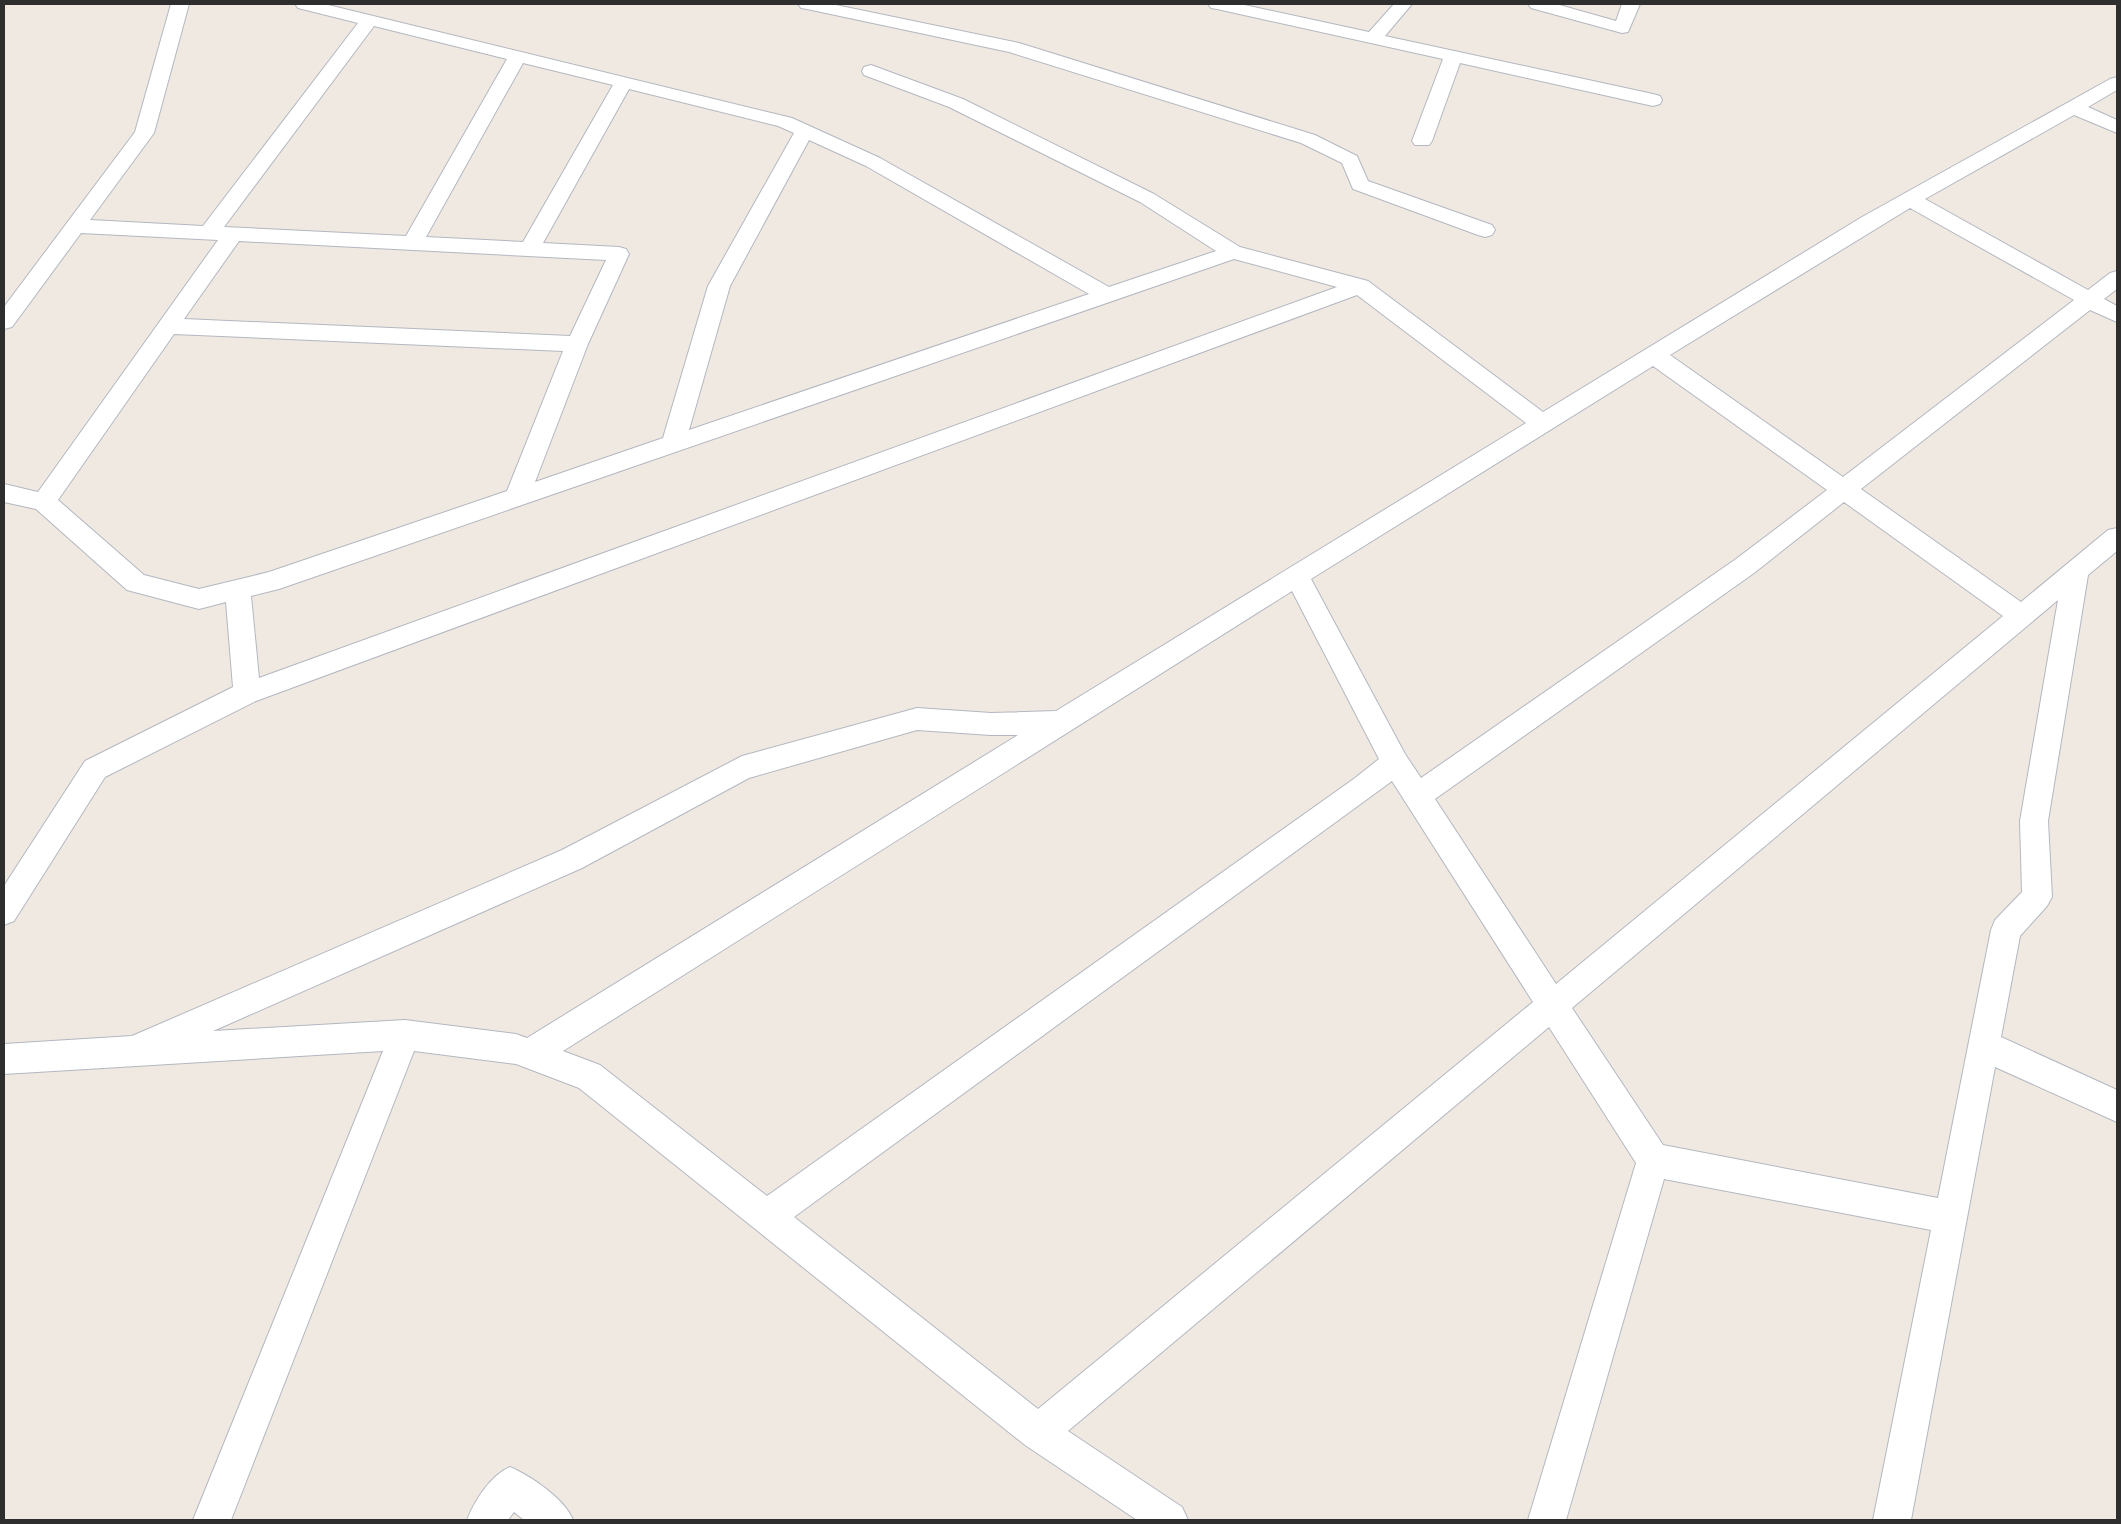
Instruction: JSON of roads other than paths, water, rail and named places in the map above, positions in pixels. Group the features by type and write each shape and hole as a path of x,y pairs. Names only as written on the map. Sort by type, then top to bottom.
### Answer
{"street":[{"path":"4,322 144,133 180,4"},
{"path":"304,4 785,122 873,162 1107,296"},
{"path":"807,4 1013,47 1308,139 1350,160 1360,185 1485,230"},
{"path":"1216,4 1653,100"},
{"path":"1373,38 1403,4"},
{"path":"1537,4 1622,28 1631,4"},
{"path":"209,233 370,19"},
{"path":"1422,141 1454,55"},
{"path":"413,243 518,56"},
{"path":"871,71 956,103 1130,190 1234,252 1360,286 1543,424"},
{"path":"530,249 624,82"},
{"path":"530,1054 1060,722 1869,222 2117,83"},
{"path":"2074,108 2117,127"},
{"path":"673,444 719,286 805,132"},
{"path":"1909,200 2117,315"},
{"path":"75,226 619,254 577,344 517,497"},
{"path":"44,502 233,234"},
{"path":"4,494 10,493 44,502 136,583 199,599 270,582 1234,252"},
{"path":"1416,796 1745,566 2117,278"},
{"path":"4,911 95,769 247,693 1360,286"},
{"path":"168,326 577,344"},
{"path":"1654,355 2022,616"},
{"path":"1038,1432 2117,537"},
{"path":"1892,1520 2006,930 2037,897 2034,821 2076,571"},
{"path":"1297,576 1395,762 1554,1004 1653,1160 1951,1218"},
{"path":"238,589 247,693"},
{"path":"131,1052 572,859 742,768 916,719 991,724 1060,722"},
{"path":"766,1217 1357,793 1395,762"},
{"path":"212,1520 405,1035"},
{"path":"4,1059 405,1035 516,1049 589,1076 1038,1432 1170,1520"},
{"path":"1983,1045 2117,1106"},
{"path":"1547,1520 1653,1160"},
{"path":"486,1520 510,1486 554,1520"}]}
